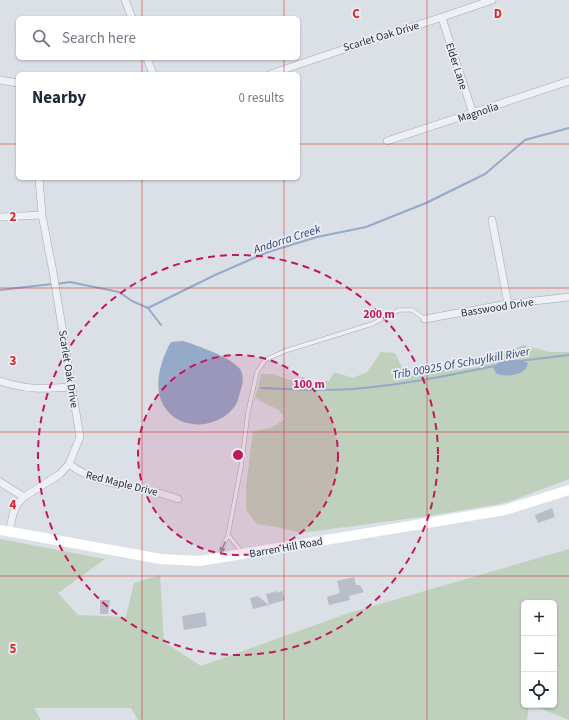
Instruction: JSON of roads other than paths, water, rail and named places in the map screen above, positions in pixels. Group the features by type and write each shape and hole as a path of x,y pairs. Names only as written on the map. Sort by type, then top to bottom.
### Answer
{"street":[{"path":"125,0 131,16"},
{"name":"Scarlet Oak Drive","path":"277,72 343,48 442,18 492,0"},
{"name":"Elder Lane","path":"442,18 473,114"},
{"path":"148,60 152,72"},
{"path":"0,80 16,83"},
{"name":"Magnolia","path":"387,141 473,114 569,81"},
{"name":"Scarlet Oak Drive","path":"4,531 15,509 24,497 56,478 69,464 80,437 53,272 42,215 39,180"},
{"path":"0,217 42,215"},
{"path":"492,220 508,304"},
{"name":"Basswood Drive","path":"425,319 508,304 569,296"},
{"path":"0,380 16,386 39,390 71,387"},
{"name":"Red Maple Drive","path":"69,464 79,472 93,478 164,494 178,499"},
{"path":"0,482 24,497"},
{"name":"Barren Hill Road","path":"4,531 162,559 185,561 218,559 505,510 569,490"}],"lane":[{"path":"218,559 228,535 248,412 257,372 265,360 285,351 372,324 399,310 412,310 425,319"},
{"path":"228,535 244,555"}],"water":[{"path":"183,341 229,360 240,369 243,376 235,406 227,414 206,424 195,424 175,418 167,410 159,393 158,385 160,370 171,342"},
{"path":"506,360 518,360 528,363 524,371 520,373 511,375 497,374 493,368 498,363"}],"waterway":[{"name":"Andorra Creek","path":"57,284 70,282 119,292 132,301 148,308 215,275 268,252 317,237 366,227 426,203 485,174 525,140 569,128"},
{"name":"Andorra Creek","path":"0,290 52,284"},
{"name":"Trib 00925 Of Schuylkill River","path":"148,308 161,325"},
{"name":"Trib 00925 Of Schuylkill River","path":"519,361 569,355"},
{"name":"Trib 00925 Of Schuylkill River","path":"261,388 307,390 353,389 390,385 499,365"}]}
